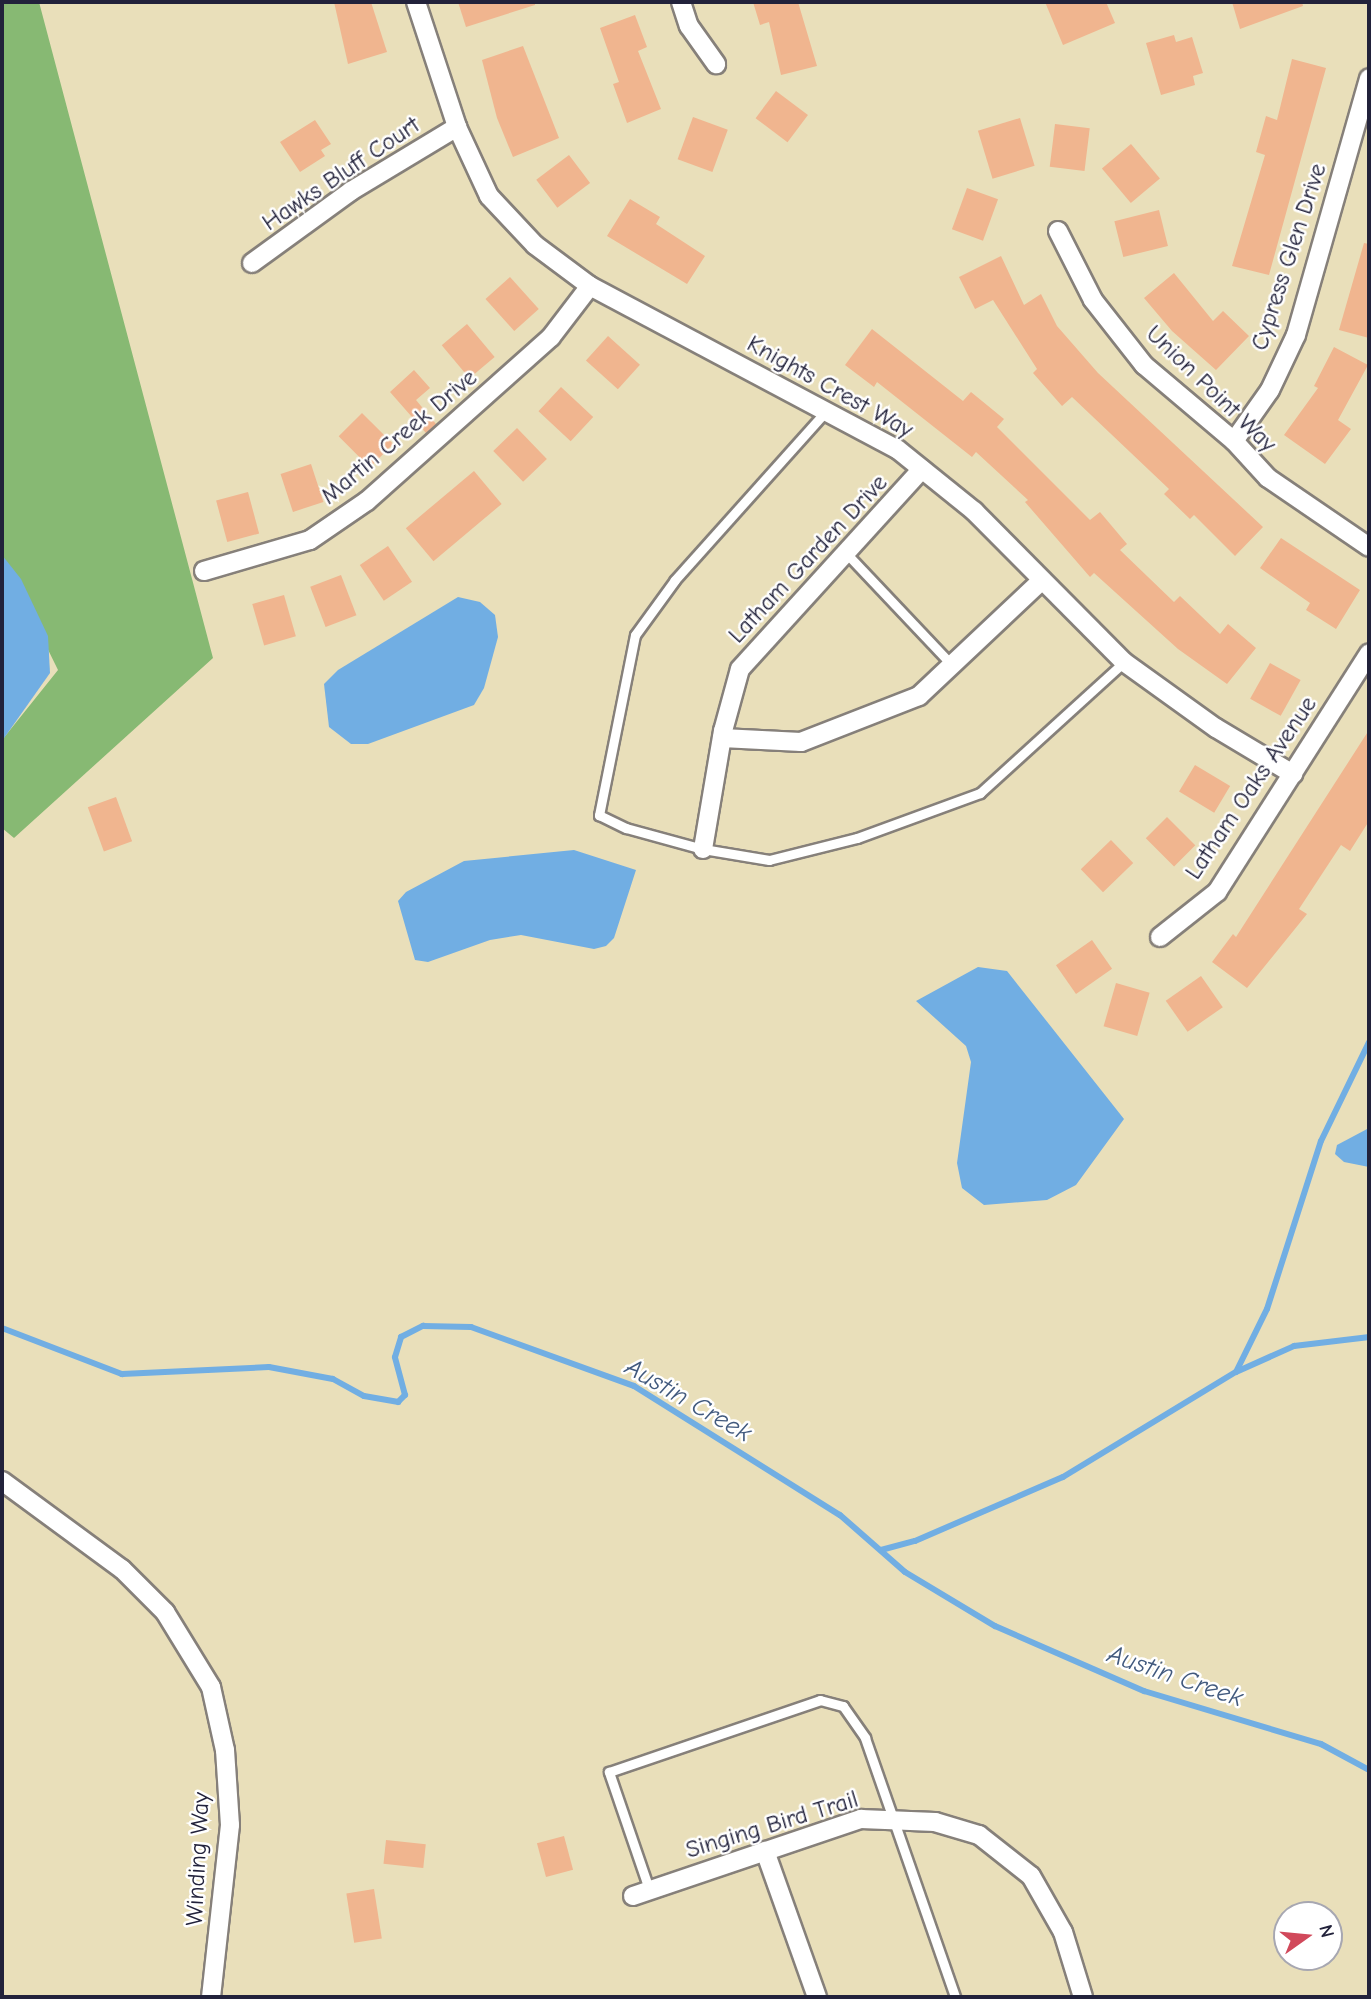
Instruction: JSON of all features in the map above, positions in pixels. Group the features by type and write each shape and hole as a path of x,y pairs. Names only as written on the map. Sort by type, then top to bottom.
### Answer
{"street":[{"name":"Knights Crest Way","path":"416,2 457,127 489,196 534,245 590,286 897,449 974,511 1124,662 1216,728 1293,774"},
{"path":"681,2 689,26 716,64"},
{"name":"Cypress Glen Drive","path":"1234,441 1270,390 1296,335 1369,78"},
{"name":"Hawks Bluff Court","path":"252,263 351,191 457,127"},
{"name":"Union Point Way","path":"1058,231 1093,300 1144,365 1234,441 1268,478 1369,547"},
{"name":"Martin Creek Drive","path":"204,571 310,540 368,501 551,337 590,286"},
{"name":"Latham Garden Drive","path":"704,849 722,738 740,668 922,469"},
{"path":"722,738 801,742 919,696 1041,581"},
{"name":"Latham Oaks Avenue","path":"1160,937 1217,892 1369,653"},
{"name":"Winding Way","path":"2,1481 122,1569 165,1612 211,1687 225,1750 230,1825 211,1997"},
{"name":"Singing Bird Trail","path":"641,1893 860,1819 935,1822 979,1836 1031,1875 1063,1932 1083,1997"},
{"path":"765,1851 817,1997"}],"lane":[{"path":"826,411 648,613 625,667 599,815 626,828 704,849 769,860 857,838 980,793 1124,662"},
{"path":"847,554 951,664"},
{"path":"641,1893 610,1772 820,1700 843,1706 864,1738 896,1820 955,1997"}],"green space":[{"path":"2,2 39,2 213,658 14,838 2,828 2,740 58,670 2,556"}],"water":[{"path":"2,555 21,579 48,636 50,673 2,741"},
{"path":"458,597 480,602 495,615 498,637 484,688 474,705 368,744 351,744 329,727 324,684 338,670"},
{"path":"574,850 636,870 614,938 606,946 594,949 521,935 490,940 428,962 415,960 398,901 406,892 464,861"},
{"path":"978,967 1007,971 1124,1119 1076,1185 1047,1200 984,1205 962,1188 957,1163 971,1062 966,1046 916,1001"},
{"path":"1369,1128 1369,1167 1344,1162 1335,1154 1337,1145"}],"building":[{"path":"334,2 371,2 387,52 348,64"},
{"path":"458,2 535,2 535,5 466,27"},
{"path":"753,2 798,2 817,66 781,75 769,22 760,25"},
{"path":"1045,2 1106,2 1115,23 1063,45"},
{"path":"1232,2 1302,2 1303,6 1240,29"},
{"path":"635,15 647,47 638,51 661,109 627,123 613,84 619,82 600,28"},
{"path":"1174,35 1176,42 1192,37 1203,73 1193,76 1195,85 1161,95 1146,43"},
{"path":"523,46 559,138 513,157 497,118 482,60"},
{"path":"1292,59 1326,68 1269,275 1232,266 1265,155 1256,152 1266,116 1277,120"},
{"path":"776,91 808,115 787,142 756,118"},
{"path":"693,117 728,130 712,172 678,159"},
{"path":"1020,118 1035,166 993,179 978,131"},
{"path":"315,120 331,144 321,150 325,156 300,172 280,142"},
{"path":"1055,124 1090,128 1084,171 1050,167"},
{"path":"1131,144 1160,178 1131,203 1102,168"},
{"path":"569,155 590,183 557,208 536,180"},
{"path":"967,188 998,199 983,241 952,229"},
{"path":"630,199 660,217 656,224 705,256 687,284 607,236"},
{"path":"1159,210 1168,246 1123,257 1114,221"},
{"path":"1364,243 1369,244 1369,338 1339,330"},
{"path":"1001,256 1024,305 1041,294 1057,326 1098,373 1263,527 1235,556 1194,515 1190,519 1164,494 1169,489 1072,397 1062,406 1033,373 1037,369 993,300 975,309 959,277"},
{"path":"1174,273 1213,321 1223,311 1249,336 1216,370 1172,331 1144,298"},
{"path":"510,277 539,309 514,331 485,299"},
{"path":"467,324 495,357 469,378 442,345"},
{"path":"872,329 963,401 971,392 1004,419 997,427 1090,520 1100,512 1127,544 1120,550 1174,602 1180,596 1220,634 1228,624 1256,648 1227,684 1178,649 1094,573 1090,577 1025,502 1028,500 976,452 972,457 877,382 874,387 845,365"},
{"path":"608,336 640,365 618,389 586,361"},
{"path":"1334,347 1368,365 1338,420 1351,429 1325,464 1284,435 1318,388 1314,386"},
{"path":"414,370 430,388 416,400 436,424 426,433 390,392"},
{"path":"561,387 593,417 571,441 538,411"},
{"path":"362,413 393,444 370,467 339,436"},
{"path":"517,428 547,459 523,482 493,451"},
{"path":"311,464 323,502 293,512 281,474"},
{"path":"474,471 502,504 433,561 406,528"},
{"path":"248,492 259,534 227,542 216,501"},
{"path":"1281,538 1360,590 1336,629 1306,610 1310,603 1260,568"},
{"path":"388,546 412,582 384,601 360,565"},
{"path":"341,575 356,615 326,627 310,587"},
{"path":"284,595 296,636 264,645 252,604"},
{"path":"1270,663 1301,680 1281,716 1250,699"},
{"path":"1369,730 1369,821 1350,851 1341,845 1299,909 1307,914 1247,988 1212,962 1233,934 1236,937"},
{"path":"1195,765 1230,786 1214,813 1179,792"},
{"path":"116,797 132,841 104,851 88,807"},
{"path":"1167,817 1195,845 1174,866 1146,838"},
{"path":"1111,840 1133,863 1103,892 1081,869"},
{"path":"1092,940 1112,969 1076,994 1056,965"},
{"path":"1201,976 1223,1007 1188,1032 1166,1001"},
{"path":"1116,983 1150,993 1137,1036 1104,1026"},
{"path":"564,1836 573,1870 546,1877 537,1843"},
{"path":"386,1840 426,1844 423,1868 383,1864"},
{"path":"374,1889 382,1938 354,1943 346,1893"}],"waterway":[{"path":"1236,1372 1267,1309 1321,1141 1369,1042"},
{"name":"Austin Creek","path":"2,1328 122,1374 269,1367 333,1379 364,1396 398,1402 405,1395 395,1357 401,1337 423,1326 471,1327 634,1386 840,1515 905,1572 995,1626 1144,1691 1321,1744 1369,1770"},
{"path":"881,1550 915,1541 1063,1477 1236,1372 1294,1346 1369,1337"}]}
